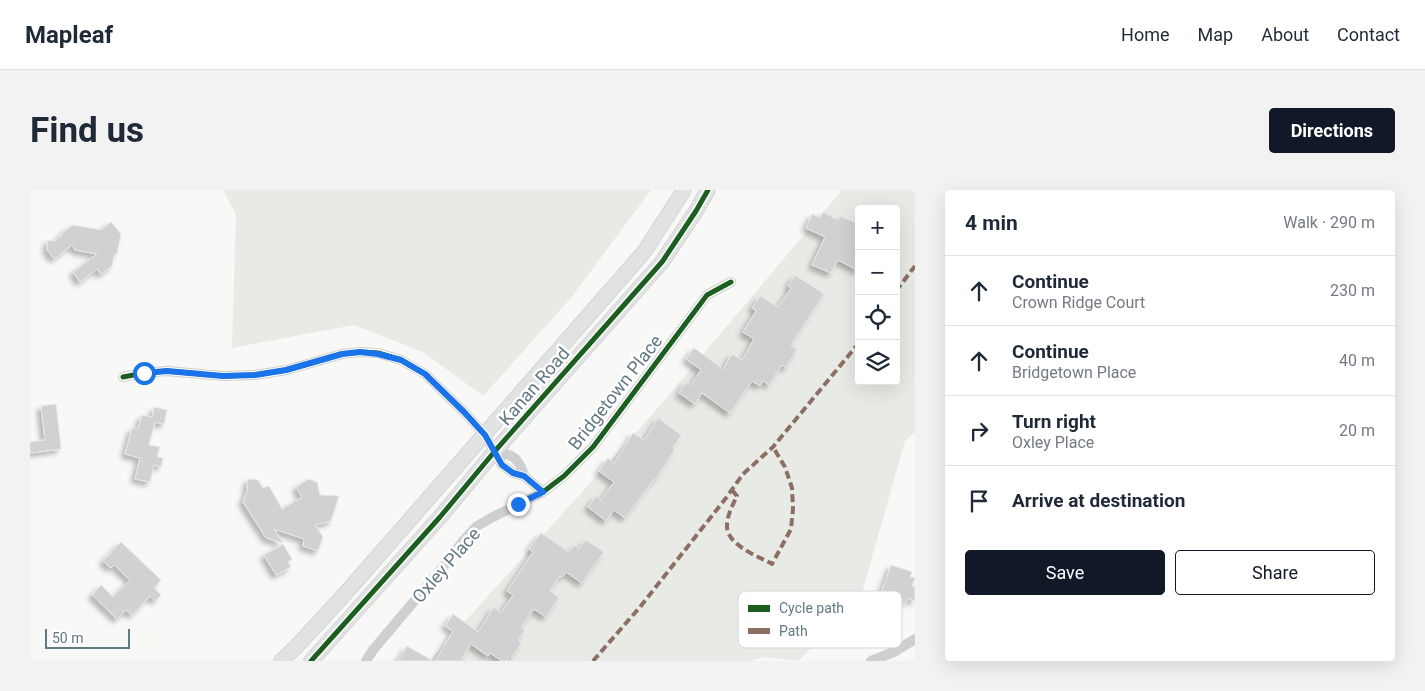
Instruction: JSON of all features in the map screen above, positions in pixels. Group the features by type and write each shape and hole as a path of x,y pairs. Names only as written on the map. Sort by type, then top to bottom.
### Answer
{"main road":[{"name":"Kanan Road","path":"280,661 296,647 344,595 644,252 684,190"},
{"name":"Kanan Road","path":"311,661 662,262 708,190"}],"street":[{"name":"Bridgetown Place","path":"543,492 564,476 593,447 707,295 731,282"},
{"path":"123,377 167,371 223,376 255,375 286,370 342,354 360,352 401,360 425,374 464,412 485,435 502,465 513,473 524,476 543,492"},
{"name":"Oxley Place","path":"366,661 477,526 543,492"},
{"path":"902,647 915,639"},
{"path":"871,661 900,648"}],"shaded area":[{"path":"223,190 651,190 571,298 483,396 423,352 354,325 232,348 236,214"},
{"path":"842,190 915,190 915,432 905,441 862,591 738,591 738,648 811,648 799,661 763,657 751,661 429,661 649,418"}],"building":[{"path":"823,212 838,220 840,216 855,222 855,269 838,260 831,273 812,265 825,237 806,228 812,214 820,218"},
{"path":"111,222 121,234 112,266 101,274 97,269 80,282 73,272 97,254 75,250 72,245 54,259 47,250 48,240 55,241 73,225 101,230"},
{"path":"795,275 824,294 791,345 797,349 786,368 782,365 769,385 763,381 760,386 752,381 730,413 702,393 695,404 679,393 686,382 691,385 701,370 686,359 694,348 723,369 732,354 742,360 754,339 743,332 756,311 752,308 760,296 778,307 791,288 788,286"},
{"path":"56,404 61,449 30,453 30,442 45,440 41,406"},
{"path":"154,407 167,410 164,424 155,422 149,445 160,447 157,457 163,458 161,467 154,465 150,482 135,479 140,458 125,454 132,428 138,429 142,415 152,417"},
{"path":"658,418 681,435 673,448 675,449 656,479 625,518 614,510 606,521 588,507 596,496 601,500 614,482 599,471 608,458 614,463 633,433 644,440"},
{"path":"248,479 258,480 263,488 269,486 282,509 302,497 296,487 309,479 317,482 320,495 339,496 331,521 315,525 323,537 318,551 303,546 304,539 274,529 283,543 266,538 243,502 247,491"},
{"path":"541,533 569,552 574,545 579,549 586,540 604,552 582,583 566,572 562,577 560,576 550,591 559,598 546,617 534,609 521,627 525,630 518,640 522,642 512,657 510,655 506,661 502,661 490,653 488,656 471,644 461,661 435,661 453,631 445,626 453,614 478,632 494,607 501,613 513,595 507,591 533,552 529,549"},
{"path":"121,542 161,580 154,588 161,595 155,601 150,596 132,615 126,610 117,619 92,595 101,585 113,597 130,580 114,565 111,568 103,561"},
{"path":"283,544 292,559 288,562 291,567 276,575 264,555"},
{"path":"891,565 912,572 910,577 915,578 912,586 915,587 915,601 908,598 905,604 902,603 902,591 882,591"},
{"path":"407,646 433,661 398,661"}],"marked path":[{"path":"900,286 915,266"},
{"path":"593,661 640,607 743,474 773,447 855,348"},
{"path":"732,490 737,496 730,510 727,525 728,532 737,544 772,564 791,529 793,509 792,488 785,467 773,447"}],"cycle path":[{"path":"311,661 440,517 495,451 662,262 708,190"},
{"path":"123,377 167,371 223,376 255,375 287,370 342,354 378,353 401,360 425,374 485,435 502,465 513,473 524,476 543,492 564,476 593,447 707,295 731,282"}],"route":[{"path":"144,373 167,371 223,376 255,375 286,370 342,354 360,352 401,360 425,374 464,412 485,435 502,465 513,473 524,476 543,492 518,504"}]}
